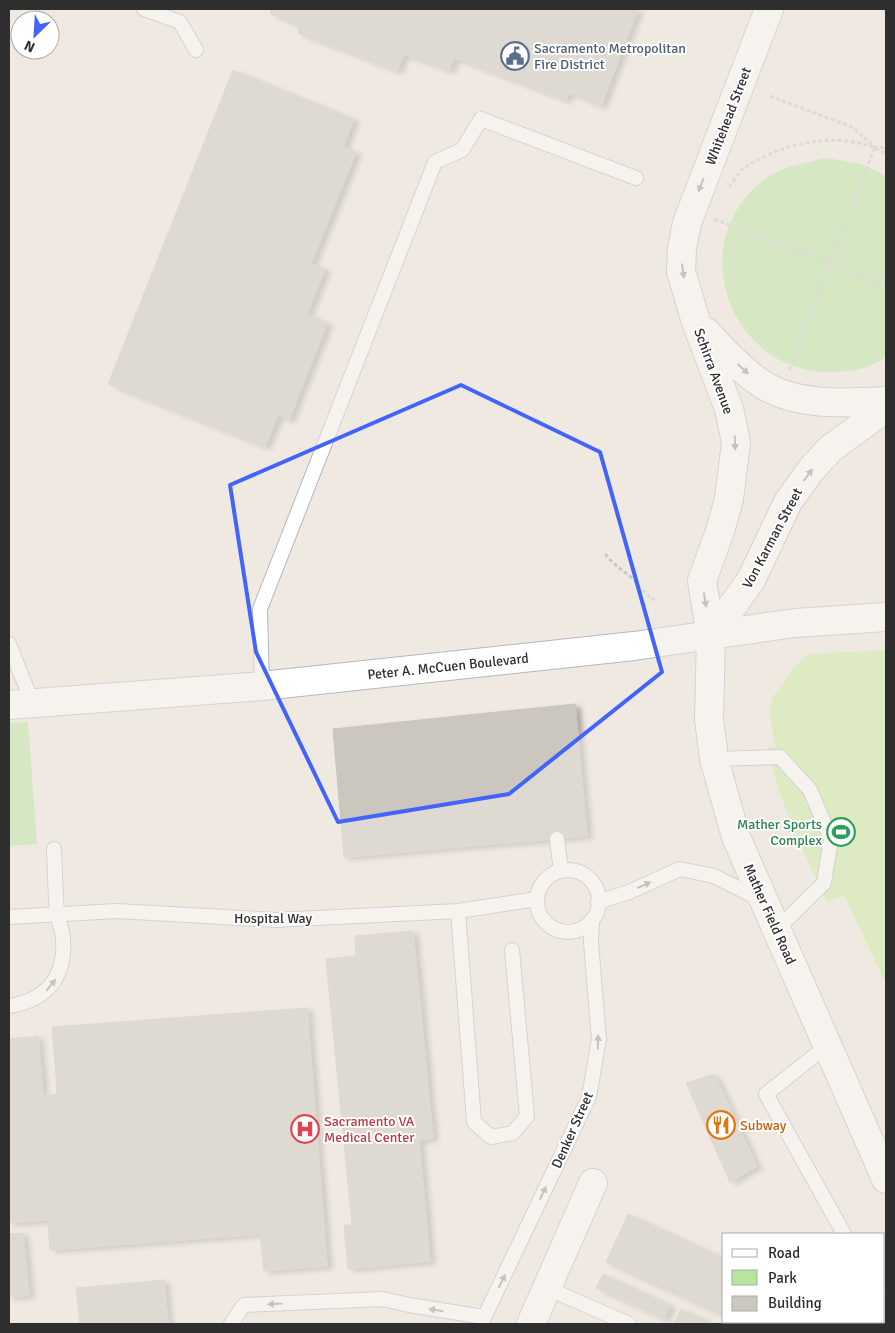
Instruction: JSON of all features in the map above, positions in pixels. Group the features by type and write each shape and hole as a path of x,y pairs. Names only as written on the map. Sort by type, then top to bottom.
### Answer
{"street":[{"name":"Whitehead Street","path":"699,226 769,9"},
{"name":"Schirra Avenue","path":"699,226 682,248 682,271 696,322 722,387 736,442 729,499 702,581 711,636"},
{"path":"696,322 760,383 784,394 815,401 886,401"},
{"name":"Von Karman Street","path":"711,636 751,580 788,502 810,471 830,449 886,408"},
{"name":"Peter A. McCuen Boulevard","path":"20,704 262,686 711,636 795,623 886,618"},
{"name":"Mather Field Road","path":"711,636 709,719 714,759 736,837 886,1179"},
{"path":"531,1324 593,1183"}],"lane":[{"path":"144,9 180,22 196,50"},
{"path":"262,686 260,609 435,162 462,150 481,119 636,178"},
{"path":"9,644 20,704"},
{"path":"714,759 780,757 810,790 831,839 824,883 776,929"},
{"path":"557,839 561,871"},
{"path":"9,1006 34,1000 44,993 58,977 63,936 57,913 54,849"},
{"path":"598,902 629,892 680,869 714,876 765,902"},
{"path":"561,871 571,871 589,879 595,887 598,902 592,920 580,930 570,932 559,931 542,919 538,910 537,899 544,881 561,871"},
{"name":"Hospital Way","path":"9,917 117,911 276,920 458,910 537,899"},
{"path":"458,910 474,1122 490,1137 513,1133 527,1116 512,950"},
{"name":"Denker Street","path":"482,1321 589,1097 599,1040 591,942 592,920"},
{"path":"828,1045 766,1094 843,1233"},
{"path":"547,1288 629,1324"},
{"path":"231,1324 244,1305 383,1299 482,1321"}],"path":[{"path":"770,96 852,127 886,154"},
{"path":"726,192 742,170 789,146 834,139 886,148"},
{"path":"786,376 875,147"},
{"path":"699,226 713,218 717,209"},
{"path":"713,218 886,285"},
{"path":"605,554 615,566 633,580 646,596 655,600"}],"highlighted area":[{"path":"461,385 600,452 662,672 509,794 338,822 256,652 230,485"}],"green space":[{"path":"827,158 862,164 886,176 886,357 867,367 839,372 797,367 768,353 745,331 730,303 723,272 725,240 737,210 760,183 783,169"},
{"name":"Mather Sports Complex","path":"886,650 886,984 844,895 827,903 785,806 772,766 768,746 776,748 769,711 773,697 794,667 809,654"},
{"path":"28,722 37,844 9,846 9,723"}],"building":[{"name":"Sacramento Metropolitan Fire District","path":"271,9 638,9 601,106 570,93 565,100 454,58 449,71 404,54 397,71 298,33 300,26 271,14"},
{"path":"233,70 354,119 343,147 356,152 311,264 325,269 307,314 327,323 289,420 278,415 265,447 108,384"},
{"path":"575,704 587,836 344,857 333,729"},
{"path":"413,931 433,1138 419,1140 430,1261 348,1269 344,1225 352,1225 326,959 356,956 355,936"},
{"path":"307,1008 327,1266 264,1271 260,1234 50,1250 44,1172 104,1167 97,1074 56,1077 52,1027"},
{"path":"38,1036 43,1096 57,1094 56,1077 97,1074 104,1167 9,1175 9,1039"},
{"name":"Subway","path":"714,1074 757,1166 730,1182 686,1083"},
{"path":"44,1172 48,1220 9,1223 9,1175"},
{"path":"628,1214 722,1257 722,1315 606,1262"},
{"path":"23,1233 29,1295 9,1297 9,1234"},
{"path":"603,1274 670,1305 664,1319 596,1288"},
{"path":"164,1280 168,1324 80,1324 76,1288"},
{"path":"681,1309 714,1324 674,1324"}],"place":[{"name":"Sacramento Metropolitan Fire District","path":"515,56"},
{"name":"Mather Sports Complex","path":"841,832"},
{"name":"Subway","path":"721,1125"},
{"name":"Sacramento VA Medical Center","path":"305,1129"}]}
